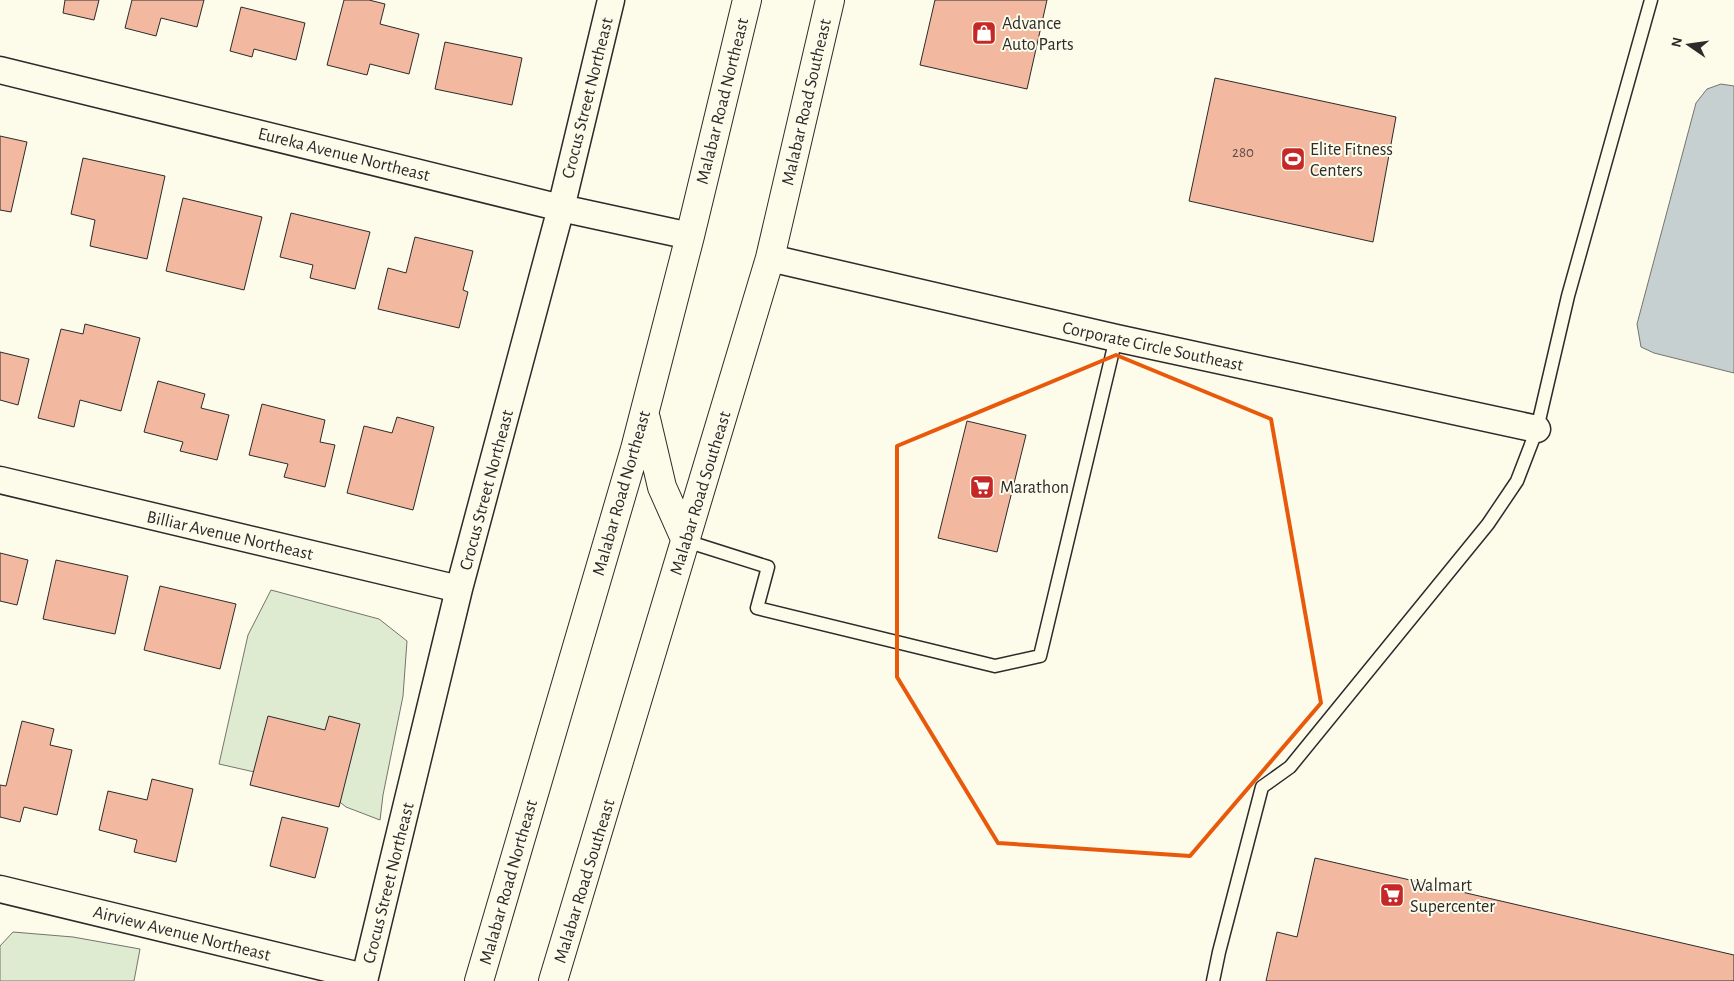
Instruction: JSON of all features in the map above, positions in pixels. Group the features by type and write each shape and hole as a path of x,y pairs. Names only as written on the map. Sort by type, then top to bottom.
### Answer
{"main road":[{"name":"Malabar Road Northeast","path":"478,981 630,465 690,236 747,0"},
{"name":"Malabar Road Southeast","path":"554,981 770,258 830,0"},
{"path":"644,413 662,487 686,542"}],"street":[{"name":"Crocus Street Northeast","path":"364,979 459,589 561,208 611,0"},
{"name":"Eureka Avenue Northeast","path":"0,70 561,208 690,236"},
{"name":"Corporate Circle Southeast","path":"770,258 1116,338 1537,429"},
{"name":"Billiar Avenue Northeast","path":"0,480 459,589"},
{"name":"Airview Avenue Northeast","path":"0,889 364,979"}],"lane":[{"path":"1213,981 1262,787 1290,767 1488,524 1517,481 1537,429 1568,296 1651,0"},
{"path":"686,542 768,567 757,608 995,666 1040,656 1116,338"}],"highlighted area":[{"path":"1116,355 1271,419 1321,703 1190,856 998,843 897,677 897,446"}],"green space":[{"path":"271,590 379,619 407,641 403,696 383,795 380,820 346,807 321,787 219,764 248,635"},
{"path":"13,932 73,937 140,949 134,981 0,981 0,946"}],"shaded area":[{"path":"1721,84 1734,86 1734,373 1654,353 1641,347 1637,324 1696,103 1707,89"}],"building":[{"path":"65,0 99,0 94,20 63,13"},
{"path":"132,0 204,0 197,27 161,18 156,36 125,28"},
{"path":"344,0 369,0 385,4 380,24 419,34 409,74 370,64 367,75 327,65"},
{"name":"Advance Auto Parts","path":"935,0 1047,0 1027,89 920,65"},
{"path":"241,7 305,23 296,60 254,49 252,57 230,51"},
{"path":"445,42 522,58 512,105 435,89"},
{"name":"Elite Fitness Centers","path":"1215,78 1396,117 1373,242 1189,201"},
{"path":"0,136 27,142 11,212 0,210"},
{"path":"83,158 165,176 147,259 90,246 95,220 71,214"},
{"path":"183,198 262,217 244,290 166,271"},
{"path":"291,213 370,232 355,289 310,278 313,265 280,257"},
{"path":"415,237 473,251 463,290 468,292 459,328 378,309 388,268 406,273"},
{"path":"85,324 140,338 121,411 80,400 74,427 38,418 61,329 83,334"},
{"path":"0,352 29,359 18,405 0,400"},
{"path":"158,381 205,394 201,408 229,415 217,460 180,451 183,442 144,432"},
{"path":"262,404 325,420 320,442 335,445 325,487 284,477 288,464 249,455"},
{"path":"397,417 434,427 413,510 347,493 364,426 392,433"},
{"name":"Marathon","path":"967,421 1026,435 997,552 938,538"},
{"path":"0,553 28,560 17,605 0,601"},
{"path":"56,560 128,576 115,634 43,619"},
{"path":"160,586 236,604 220,669 144,650"},
{"path":"268,716 325,730 329,716 360,724 339,807 250,785"},
{"path":"22,721 54,729 50,745 72,750 57,815 24,807 20,822 0,817 0,785 6,786"},
{"path":"152,779 193,789 176,862 134,852 137,840 99,830 108,791 147,800"},
{"path":"282,817 328,828 315,878 270,866"},
{"name":"Walmart Supercenter","path":"1315,858 1734,955 1734,981 1266,981 1277,932 1297,937"}],"place":[{"name":"Advance Auto Parts","path":"984,33"},
{"name":"Elite Fitness Centers","path":"1293,159"},
{"name":"Marathon","path":"982,487"},
{"name":"Walmart Supercenter","path":"1392,895"}]}
